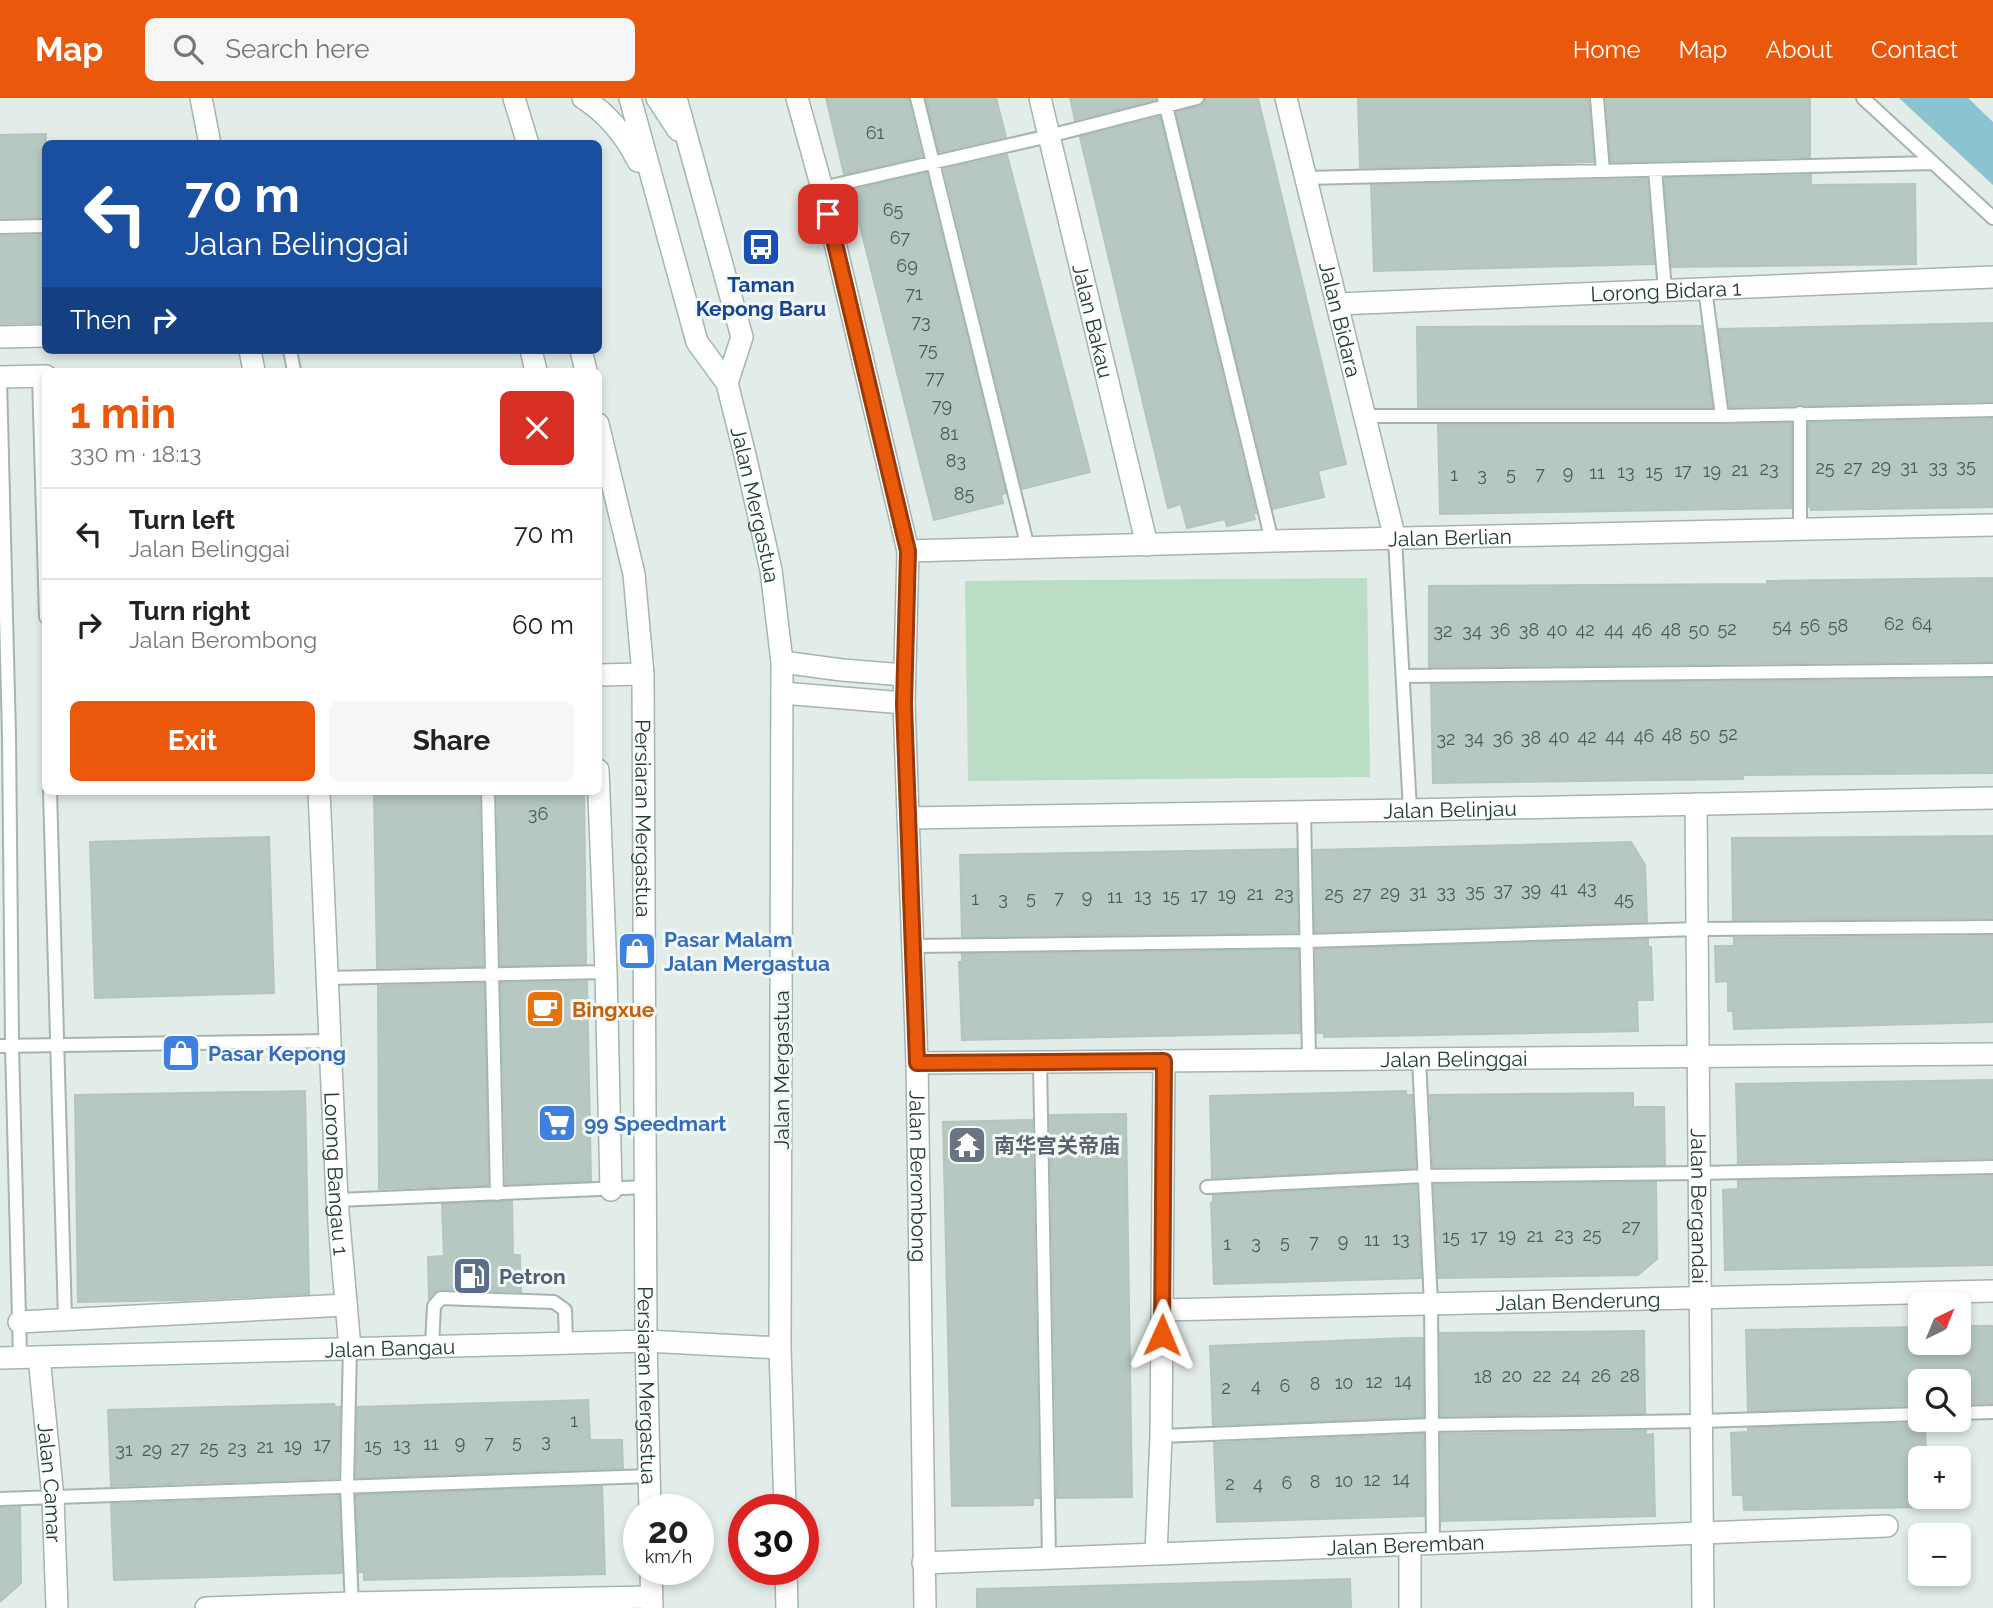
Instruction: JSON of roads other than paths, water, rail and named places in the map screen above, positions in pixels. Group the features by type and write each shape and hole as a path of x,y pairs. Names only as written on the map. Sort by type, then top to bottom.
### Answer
{"street":[{"path":"201,98 209,140"},
{"path":"514,98 527,140"},
{"path":"583,98 610,119 627,141 655,194"},
{"name":"Jalan Mergastua","path":"630,98 697,342 727,383 771,570 782,663 780,1348 785,1494"},
{"path":"657,98 688,147"},
{"path":"676,98 742,337 727,383"},
{"name":"Jalan Berombong","path":"797,98 822,188 908,551 904,704 917,1063 925,1608"},
{"name":"Jalan Bakau","path":"1040,98 1147,545"},
{"name":"Jalan Bidara","path":"1286,98 1395,539"},
{"name":"Lorong Bidara 1","path":"1337,304 1993,277"},
{"path":"0,337 42,336"},
{"path":"0,378 42,376"},
{"name":"Persiaran Mergastua","path":"602,441 634,573 643,674 646,1341 650,1494"},
{"name":"Jalan Berlian","path":"908,551 1993,525"},
{"path":"782,663 904,675"},
{"path":"602,675 643,674"},
{"path":"782,694 904,704"},
{"name":"Lorong Bangau 1","path":"319,795 337,1200 349,1348"},
{"name":"Persiaran Mergastua","path":"599,795 611,1190"},
{"name":"Jalan Belinjau","path":"908,818 1993,798"},
{"name":"Jalan Bergandai","path":"1696,804 1703,1608"},
{"name":"Jalan Belinggai","path":"917,1063 1993,1054"},
{"path":"1156,1554 1161,1436 1164,1061"},
{"name":"Jalan Benderung","path":"1163,1310 1993,1291"},
{"path":"19,1322 346,1304"},
{"name":"Jalan Bangau","path":"20,1357 646,1341 780,1348"},
{"name":"Jalan Camar","path":"20,1357 53,1498 57,1608"},
{"name":"Jalan Beremban","path":"923,1563 1887,1526"},
{"path":"1410,1544 1410,1608"},
{"path":"206,1608 651,1603 651,1585"},
{"path":"787,1585 788,1608"}],"lane":[{"path":"917,98 1028,548"},
{"path":"822,188 1049,136 1164,102 1197,98"},
{"path":"1597,98 1603,171"},
{"path":"1863,98 1993,218"},
{"path":"1164,102 1272,541"},
{"path":"1305,178 1933,163"},
{"path":"1655,170 1665,290"},
{"path":"0,227 42,226"},
{"path":"1705,289 1722,416"},
{"path":"0,378 6,1046 20,1357"},
{"path":"1365,416 1722,416 1993,410"},
{"path":"1800,413 1800,530"},
{"path":"1395,539 1410,810"},
{"path":"1402,676 1993,670"},
{"path":"50,795 65,1319"},
{"path":"488,795 497,1194"},
{"path":"1304,812 1309,1059"},
{"path":"912,946 1307,941 1698,929 1993,927"},
{"path":"328,978 606,972"},
{"path":"6,1046 330,1041"},
{"path":"1419,1059 1431,1304 1433,1543"},
{"path":"1040,1062 1049,1558"},
{"path":"1207,1186 1425,1176 1993,1167"},
{"path":"337,1200 647,1187"},
{"path":"432,1346 434,1306 441,1298 554,1302 565,1310 566,1343"},
{"path":"349,1348 347,1486 352,1605"},
{"path":"1971,1413 1993,1412"},
{"path":"1161,1436 1432,1425 1908,1414"},
{"path":"0,1499 650,1476"}],"water":[{"path":"1899,98 1968,98 1993,122 1993,185"}],"place":[{"name":"Taman Kepong Baru","path":"761,247"},
{"name":"Pasar Malam Jalan Mergastua","path":"637,951"},
{"name":"Bingxue","path":"545,1009"},
{"name":"Pasar Kepong","path":"181,1053"},
{"name":"99 Speedmart","path":"557,1123"},
{"name":"南华宫关帝庙","path":"967,1145"},
{"name":"Petron","path":"472,1276"}]}
